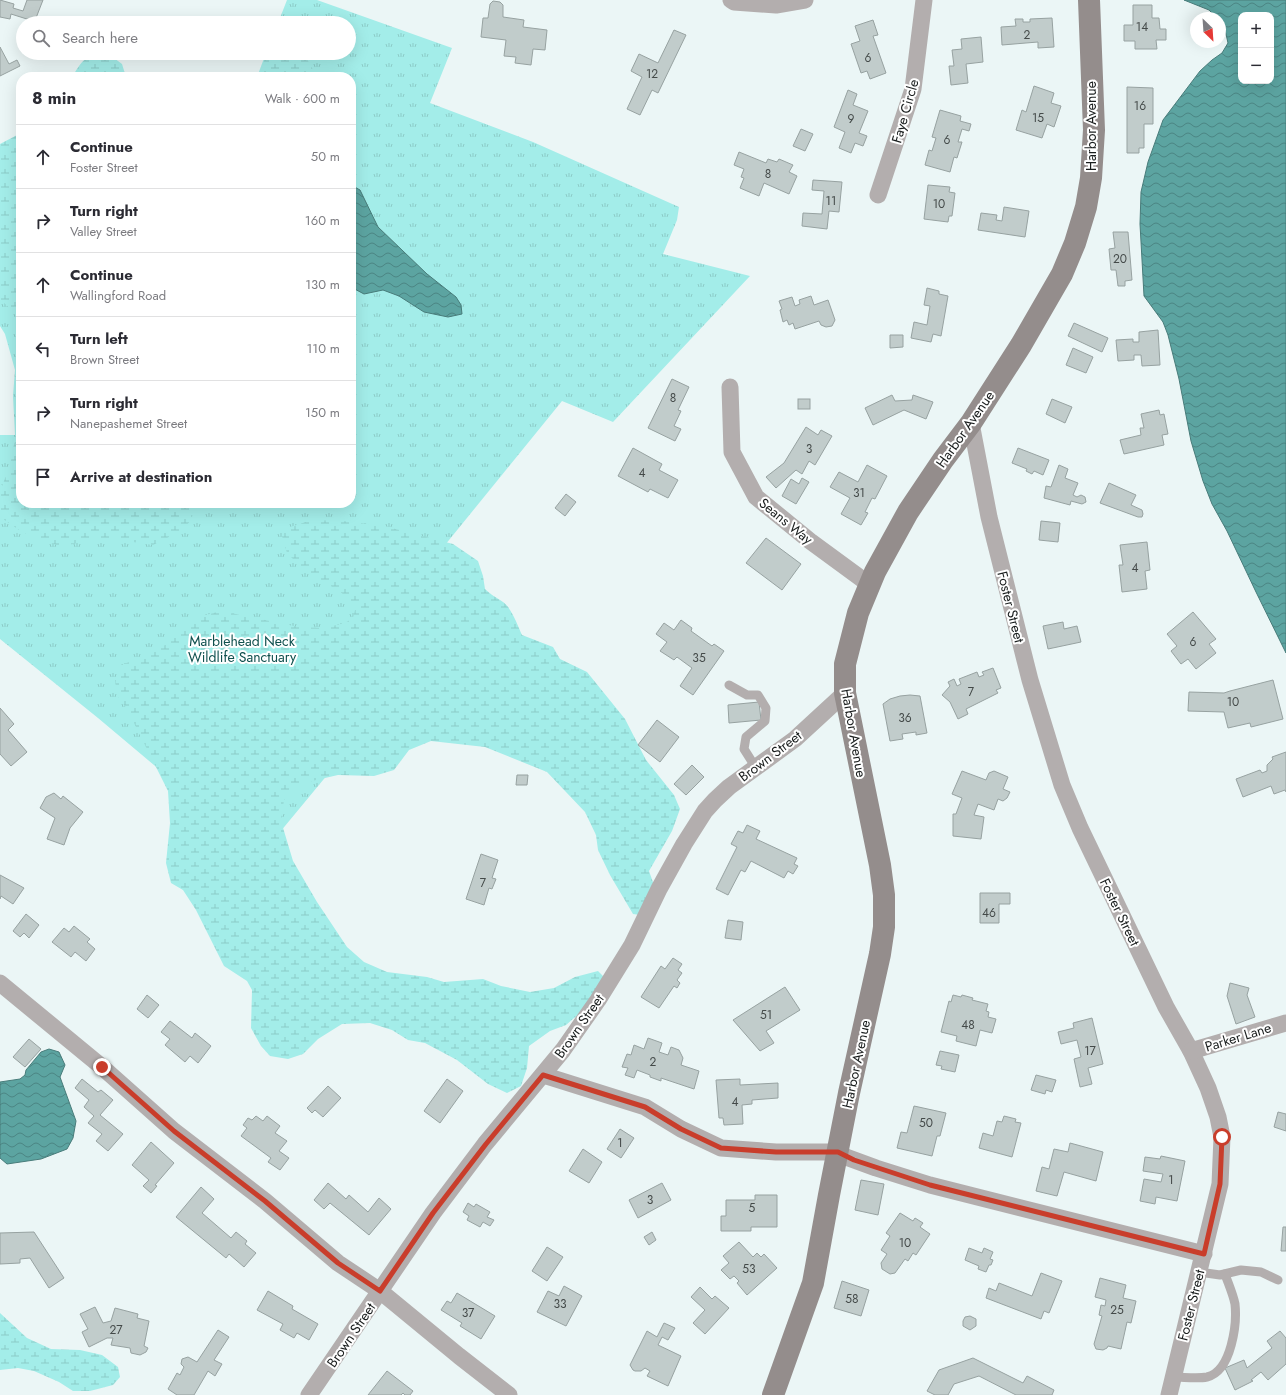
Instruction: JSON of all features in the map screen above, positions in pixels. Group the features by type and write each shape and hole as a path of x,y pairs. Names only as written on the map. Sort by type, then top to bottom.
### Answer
{"main road":[{"name":"Harbor Avenue","path":"773,1395 813,1283 849,1093 880,954 884,927 884,895 880,865 845,693 845,664 858,613 875,572 908,512 943,460 971,423 1021,345 1062,274 1075,243 1086,207 1091,178 1094,130 1089,0"}],"street":[{"path":"731,0 734,2 776,5 805,0"},
{"name":"Faye Circle","path":"878,196 913,90 924,0"},
{"name":"Seans Way","path":"730,387 732,452 756,497 810,541 870,585"},
{"name":"Foster Street","path":"971,423 990,524 1030,680 1062,785 1086,842 1159,994 1191,1051 1208,1088 1217,1113 1222,1137 1220,1184 1169,1395"},
{"name":"Brown Street","path":"309,1395 433,1213 476,1156 563,1050 598,1000 632,945 659,889 684,844 705,811 729,787 795,739 845,693"},
{"path":"0,983 102,1067 174,1131 265,1201 338,1263 380,1291 459,1356 510,1395"},
{"name":"Parker Lane","path":"1191,1051 1286,1023"},
{"path":"543,1075 645,1107 681,1129 721,1148 776,1152 838,1152 854,1160 930,1185 1204,1254"}],"lane":[{"path":"728,685 747,695 758,695 766,708 765,721 746,737 744,749 756,768"},
{"path":"1199,1272 1220,1275 1241,1270 1261,1272 1278,1280"},
{"path":"1173,1377 1208,1377 1221,1368 1229,1353 1235,1324 1234,1302 1225,1274"}],"green space":[{"name":"Marblehead Neck Wildlife Sanctuary","path":"287,0 317,0 452,48 430,103 533,142 679,207 677,220 663,254 750,276 613,422 562,401 406,593 448,629 261,855 98,718 0,639 0,435 15,435 13,396 15,370 5,334 0,326 0,157 16,155 16,508 356,508 356,72 259,72 263,60 356,60 356,16 281,16"},
{"path":"117,60 122,64 124,72 75,72 83,61"},
{"path":"264,60 308,60 314,72 261,72"},
{"path":"16,136 16,314 0,299 0,144"},
{"path":"16,440 16,508 194,508 191,521 177,533 153,545 113,539 88,538 74,544 59,546 22,532 3,519 0,515 0,491 10,466"},
{"path":"312,520 343,521 384,526 453,544 478,561 483,576 485,589 506,604 522,635 553,647 560,659 587,672 625,719 646,760 674,795 680,809 672,831 649,871 655,888 640,915 633,914 610,875 598,850 596,835 585,812 547,772 485,747 431,741 409,750 394,770 374,776 338,775 312,781 292,790 284,800 281,821 293,861 317,902 347,947 364,962 387,972 427,977 444,982 483,979 501,986 530,992 554,988 575,977 598,971 605,978 589,1005 566,1025 550,1031 529,1046 527,1068 521,1086 507,1093 488,1084 457,1060 425,1043 408,1040 392,1030 370,1023 342,1024 318,1039 303,1054 288,1059 270,1056 261,1046 251,1028 252,990 247,981 224,966 196,910 183,890 171,883 166,863 170,823 168,791 127,709 117,695 115,680 122,665 161,648 202,616 221,611 299,627 324,628 345,623 353,618 355,610 346,596 300,566 287,553 282,536 287,528"},
{"path":"0,1313 27,1338 51,1349 80,1350 102,1355 118,1367 120,1377 113,1385 90,1391 73,1391 59,1382 34,1371 18,1368 0,1370"}],"water":[{"path":"1184,0 1286,0 1286,653 1227,531 1212,504 1203,481 1191,441 1179,379 1168,335 1163,322 1144,296 1140,224 1141,192 1148,162 1163,120 1200,71 1226,48 1228,43 1226,34 1226,12 1211,12"},
{"path":"356,188 360,190 378,227 427,274 456,297 461,305 462,314 448,317 424,312 399,296 383,290 364,294 356,290"},
{"path":"49,1049 59,1052 65,1065 60,1077 76,1121 73,1138 67,1149 41,1159 7,1164 0,1158 0,1082 20,1079 25,1075 26,1070 41,1052"}],"building":[{"path":"0,0 14,4 13,8 23,11 27,0 43,0 37,16 17,16 11,14 10,19 0,17"},
{"path":"493,1 500,2 503,5 503,17 524,20 523,27 547,30 545,50 533,49 531,65 515,63 516,57 504,56 506,40 481,37 483,18 488,18 490,4"},
{"path":"1133,5 1152,5 1152,18 1159,18 1160,29 1166,29 1166,40 1156,40 1157,49 1135,49 1135,41 1124,41 1124,25 1133,25"},
{"path":"1052,18 1054,47 1038,48 1038,42 1002,45 1001,27 1016,26 1015,19 1023,19 1023,22 1030,22 1030,19"},
{"path":"873,20 878,35 873,36 886,73 870,79 867,71 861,73 851,44 860,41 855,26"},
{"path":"674,30 686,35 658,93 652,90 640,115 627,109 642,77 631,71 639,54 658,63"},
{"path":"981,37 983,62 966,64 968,83 951,85 949,66 954,66 952,50 962,49 961,39"},
{"path":"0,47 9,64 17,60 20,66 0,76"},
{"path":"1034,86 1054,93 1051,103 1061,106 1054,127 1047,124 1042,138 1016,130 1022,110 1026,112"},
{"path":"1127,87 1153,88 1153,124 1144,124 1144,148 1139,148 1139,153 1127,153"},
{"path":"848,90 857,94 853,105 868,111 859,133 867,136 863,146 855,143 851,153 839,148 845,132 834,127"},
{"path":"940,110 961,116 960,121 971,124 969,131 962,129 958,142 962,142 957,158 954,157 950,172 925,165 929,150 932,151 936,138 932,137"},
{"path":"801,129 813,134 805,151 793,146"},
{"path":"739,152 766,163 768,159 777,162 779,159 793,165 789,172 797,176 789,194 764,183 759,196 740,188 744,178 741,177 744,169 734,165"},
{"path":"813,180 842,182 839,212 829,211 827,229 802,226 803,213 822,214 824,191 812,190"},
{"path":"928,185 950,187 949,192 955,193 952,216 949,216 948,222 924,219"},
{"path":"1004,207 1029,211 1025,237 978,230 981,213 997,215 996,220 1002,221"},
{"path":"1113,232 1128,232 1132,280 1125,281 1125,286 1118,286 1116,270 1111,270 1109,249 1115,248"},
{"path":"927,288 939,291 939,294 948,296 941,336 933,334 931,342 911,338 914,322 927,325 930,306 924,305"},
{"path":"811,296 814,305 828,300 835,320 832,326 826,327 821,325 819,321 795,329 793,323 789,325 787,320 783,322 780,310 782,309 779,301 792,297 795,306 800,304 799,300"},
{"path":"1074,323 1108,338 1102,352 1068,336"},
{"path":"1158,330 1160,365 1142,366 1141,355 1134,355 1134,360 1118,361 1116,340 1133,339 1133,342 1139,342 1139,332"},
{"path":"890,335 903,335 903,347 890,348"},
{"path":"1073,348 1093,357 1086,373 1066,365"},
{"path":"672,379 689,387 678,410 681,411 674,426 681,429 675,441 648,428"},
{"path":"892,395 895,401 912,400 913,395 933,402 926,419 904,410 873,425 865,408"},
{"path":"798,399 810,399 810,409 798,409"},
{"path":"1052,399 1072,407 1065,423 1046,414"},
{"path":"1159,410 1160,415 1164,414 1168,434 1162,435 1164,445 1124,454 1120,440 1141,435 1140,428 1144,428 1141,414"},
{"path":"806,427 818,435 821,430 832,436 815,465 809,461 802,474 796,470 776,488 766,477 784,463"},
{"path":"633,448 662,464 659,470 678,480 668,498 650,489 648,492 618,476"},
{"path":"1018,448 1049,460 1043,475 1034,471 1032,474 1026,471 1027,469 1012,463"},
{"path":"867,465 887,476 875,499 872,498 865,512 868,513 861,525 841,514 850,498 830,487 839,472 858,482"},
{"path":"1059,465 1068,469 1065,478 1078,483 1073,495 1077,497 1081,495 1085,497 1086,502 1082,504 1071,501 1070,505 1044,498 1046,486 1051,487"},
{"path":"802,478 809,482 796,504 782,496 791,479 799,484"},
{"path":"1109,483 1136,495 1131,505 1142,510 1142,517 1138,517 1100,503"},
{"path":"566,494 576,502 565,516 555,508"},
{"path":"1041,521 1060,523 1058,542 1039,540"},
{"path":"766,538 801,564 782,590 746,563"},
{"path":"1147,542 1150,570 1145,571 1147,589 1122,592 1119,565 1123,565 1120,545"},
{"path":"1193,612 1216,639 1209,644 1216,653 1196,669 1188,659 1181,664 1171,651 1177,646 1167,634"},
{"path":"681,620 692,628 691,631 712,646 714,644 724,651 693,695 680,686 692,668 677,657 674,660 660,651 667,642 656,634 664,623 674,630"},
{"path":"1063,622 1064,629 1077,626 1081,642 1048,649 1043,626"},
{"path":"993,668 1001,688 996,690 998,693 966,709 968,714 958,719 950,702 942,695 950,686 948,682 954,679 957,686 961,684 959,679 977,672 979,677 984,675 982,672"},
{"path":"1273,680 1283,719 1251,727 1250,723 1228,728 1224,712 1188,711 1189,692 1224,693"},
{"path":"910,695 920,696 927,733 916,735 916,732 902,734 903,739 890,741 883,704 890,699"},
{"path":"759,702 761,720 729,723 728,705"},
{"path":"0,708 14,724 8,730 27,752 11,766 0,754"},
{"path":"657,720 679,737 660,762 638,745"},
{"path":"1286,752 1286,792 1285,790 1274,794 1271,786 1243,797 1236,779 1260,770 1262,773 1267,771 1267,765 1273,759 1272,757"},
{"path":"692,765 704,777 686,795 674,784"},
{"path":"962,771 986,780 989,773 994,771 1008,777 1003,789 1010,792 1007,798 1003,801 998,799 994,810 978,804 974,815 984,817 981,839 953,836 953,814 956,814 962,798 952,794"},
{"path":"517,775 528,775 527,785 516,785"},
{"path":"54,793 61,799 63,796 83,812 70,828 64,845 47,839 55,818 40,808 46,797"},
{"path":"747,825 760,831 756,839 797,858 794,864 798,866 793,874 788,871 784,878 751,861 745,872 741,870 728,895 716,889 737,847 731,844 738,831 743,833"},
{"path":"481,854 498,860 492,878 496,879 492,889 489,888 484,905 466,899"},
{"path":"0,875 24,888 13,904 1,896 0,899"},
{"path":"980,893 1010,893 1010,904 999,904 999,923 980,923"},
{"path":"26,914 39,925 29,938 24,933 20,937 13,931"},
{"path":"728,920 743,922 741,940 725,938"},
{"path":"74,926 90,939 87,942 95,949 86,961 75,952 71,957 52,942 64,928 69,932"},
{"path":"673,958 682,964 678,970 682,973 677,980 680,983 677,988 674,986 659,1008 641,997 661,966 665,969"},
{"path":"1230,983 1249,988 1247,995 1255,1017 1236,1024 1227,996"},
{"path":"785,987 800,1010 766,1031 774,1043 760,1051 733,1020"},
{"path":"147,995 159,1005 148,1018 137,1009"},
{"path":"953,995 961,997 962,995 973,998 972,1000 988,1004 986,1011 989,1012 988,1017 996,1019 992,1033 980,1030 976,1046 956,1041 957,1036 941,1032 949,1001 951,1002"},
{"path":"1092,1018 1103,1064 1088,1068 1092,1084 1080,1087 1074,1059 1081,1057 1077,1040 1061,1044 1058,1032 1074,1028 1073,1023"},
{"path":"170,1021 192,1038 195,1033 211,1046 198,1063 190,1056 185,1062 165,1045 170,1039 161,1032"},
{"path":"648,1038 662,1043 659,1052 668,1055 671,1047 679,1050 683,1058 681,1065 699,1071 694,1089 661,1078 661,1081 637,1070 634,1078 625,1075 628,1068 622,1067 627,1054 631,1055 634,1045 644,1049"},
{"path":"29,1039 41,1049 25,1067 13,1057"},
{"path":"940,1051 959,1055 955,1072 941,1069 942,1066 936,1065"},
{"path":"1036,1075 1056,1080 1052,1092 1046,1090 1045,1094 1031,1090"},
{"path":"82,1079 98,1092 101,1090 113,1100 100,1115 123,1134 108,1151 96,1141 102,1134 88,1123 94,1116 84,1107 89,1100 75,1088"},
{"path":"447,1079 463,1091 440,1123 424,1111"},
{"path":"740,1079 740,1085 778,1083 778,1098 752,1100 752,1104 742,1105 743,1124 724,1125 723,1118 719,1118 716,1080"},
{"path":"328,1086 341,1098 323,1117 315,1110 312,1113 307,1108"},
{"path":"914,1106 946,1113 940,1136 937,1136 932,1156 897,1148 901,1132 907,1133"},
{"path":"1278,1112 1286,1114 1286,1131 1274,1127"},
{"path":"256,1116 263,1121 267,1116 280,1126 275,1133 287,1141 279,1151 289,1158 280,1170 268,1162 271,1158 241,1136 247,1128 243,1125 248,1118 252,1120"},
{"path":"1004,1116 1016,1119 1015,1122 1021,1123 1012,1157 979,1148 983,1133 993,1136 997,1121 1002,1122"},
{"path":"620,1129 634,1138 621,1158 607,1149"},
{"path":"151,1142 174,1163 155,1185 157,1186 151,1193 143,1186 149,1180 132,1165"},
{"path":"1070,1143 1103,1152 1096,1181 1064,1172 1057,1196 1036,1191 1042,1167 1049,1169 1054,1149 1068,1152"},
{"path":"583,1149 602,1162 589,1183 569,1171"},
{"path":"1161,1156 1185,1161 1177,1201 1156,1197 1155,1204 1140,1201 1144,1179 1161,1182 1163,1174 1143,1171 1145,1157 1160,1159"},
{"path":"861,1180 884,1184 878,1215 855,1210"},
{"path":"328,1183 346,1199 349,1195 368,1212 379,1198 391,1209 369,1235 330,1203 324,1209 314,1200"},
{"path":"662,1183 671,1200 638,1218 629,1200"},
{"path":"201,1187 214,1199 202,1213 231,1238 236,1232 247,1241 245,1244 256,1253 244,1267 229,1254 226,1258 176,1217"},
{"path":"755,1195 777,1195 777,1227 751,1227 751,1231 721,1231 721,1216 726,1216 726,1200 755,1200"},
{"path":"468,1203 474,1207 476,1204 490,1212 487,1217 494,1220 490,1226 483,1222 480,1227 467,1220 469,1216 463,1212"},
{"path":"900,1213 913,1221 915,1218 923,1223 920,1227 930,1234 916,1255 913,1253 908,1261 905,1259 895,1273 890,1274 882,1269 881,1263 887,1254 881,1250 890,1236 886,1233"},
{"path":"1283,1227 1286,1227 1286,1251 1281,1251"},
{"path":"34,1232 64,1278 49,1288 30,1258 20,1259 20,1263 0,1264 0,1233"},
{"path":"652,1232 656,1240 649,1245 644,1237"},
{"path":"739,1242 753,1257 757,1253 761,1257 764,1254 777,1268 747,1295 737,1283 739,1281 734,1276 730,1279 721,1270 729,1263 723,1256"},
{"path":"547,1247 563,1257 547,1281 532,1271"},
{"path":"969,1248 982,1253 984,1248 993,1252 990,1259 993,1260 986,1272 978,1269 979,1266 965,1260"},
{"path":"1041,1273 1062,1281 1049,1313 1044,1311 1041,1319 986,1298 989,1288 996,1291 999,1283 1032,1296"},
{"path":"1100,1278 1126,1285 1123,1298 1136,1301 1131,1323 1127,1322 1121,1349 1108,1346 1103,1350 1096,1349 1094,1344 1102,1316 1099,1315 1101,1305 1105,1306 1106,1300 1095,1297"},
{"path":"842,1281 869,1290 861,1316 834,1308"},
{"path":"564,1286 582,1296 566,1326 537,1312 548,1291 559,1296"},
{"path":"700,1287 712,1299 715,1296 729,1308 705,1334 693,1323 705,1310 691,1297"},
{"path":"268,1291 293,1306 292,1309 318,1324 309,1340 297,1333 294,1338 280,1330 283,1324 257,1310"},
{"path":"457,1293 495,1316 481,1339 460,1326 462,1323 441,1310 447,1301 451,1303"},
{"path":"95,1307 103,1323 111,1321 115,1308 138,1314 137,1318 149,1321 144,1346 148,1348 146,1352 140,1355 131,1353 130,1348 111,1345 113,1338 107,1338 89,1347 82,1332 88,1329 80,1314"},
{"path":"970,1316 976,1319 976,1326 970,1330 963,1326 963,1321 965,1317"},
{"path":"664,1323 675,1328 668,1340 662,1337 658,1345 681,1356 668,1386 647,1376 650,1371 645,1368 641,1371 635,1371 630,1365 647,1331 657,1337"},
{"path":"218,1330 229,1337 214,1360 222,1364 215,1376 208,1371 194,1395 177,1395 168,1389 177,1373 180,1375 184,1367 181,1364 182,1359 188,1357 197,1362"},
{"path":"1280,1331 1286,1338 1286,1364 1268,1380 1261,1372 1251,1380 1253,1381 1235,1390 1225,1368 1244,1360 1247,1368 1272,1348 1267,1341"},
{"path":"973,1358 1023,1383 1027,1376 1054,1390 1052,1395 1016,1395 979,1376 954,1384 948,1395 935,1395 927,1391 939,1370"},
{"path":"387,1371 413,1391 410,1395 405,1395 403,1393 401,1395 368,1395"}],"route":[{"path":"102,1067 174,1131 265,1201 338,1263 380,1291 433,1213 486,1144 543,1075 645,1107 681,1129 721,1148 776,1152 838,1152 846,1157 876,1168 930,1185 1204,1254 1220,1184 1222,1137"}]}
